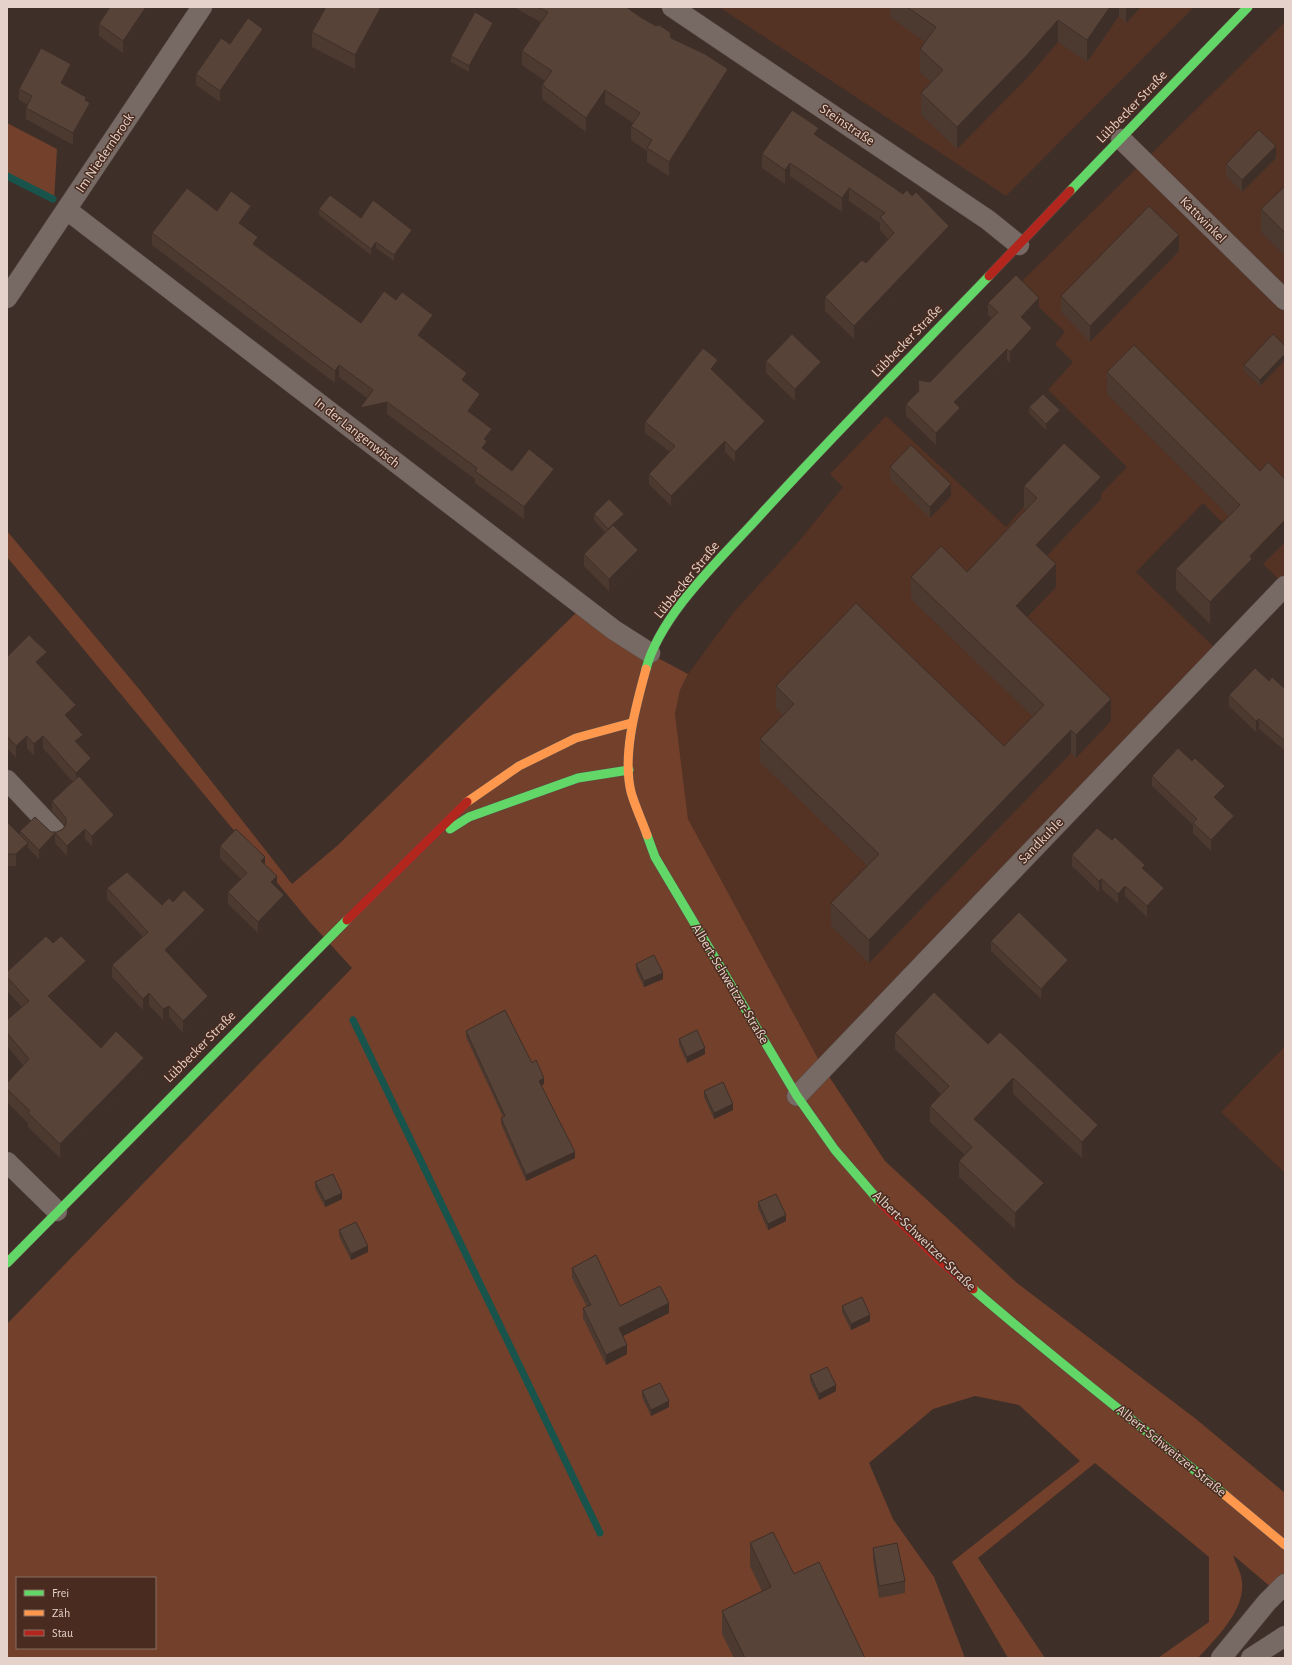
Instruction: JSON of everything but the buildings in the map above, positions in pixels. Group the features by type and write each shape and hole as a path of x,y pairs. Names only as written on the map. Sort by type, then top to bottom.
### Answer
{"main road":[{"name":"Lübbecker Straße","path":"655,857 631,791 629,770 631,723 650,653 676,611 718,561 791,481 1248,7"},
{"name":"Lübbecker Straße","path":"7,1263 414,852 473,796 519,766 576,738 631,723"},
{"name":"Lübbecker Straße","path":"414,852 470,817 578,778 629,770"},
{"name":"Albert-Schweitzer-Straße","path":"655,857 797,1096 835,1150 882,1204 938,1259 1033,1341 1156,1438 1285,1545"}],"street":[{"name":"Im Niedernbrock","path":"7,298 202,7"},
{"name":"Steinstraße","path":"672,7 988,220 1020,245"},
{"name":"Kattwinkel","path":"1121,139 1285,300"},
{"name":"In der Langenwisch","path":"67,210 614,630 650,653"},
{"name":"Sandkuhle","path":"797,1096 1285,586"},
{"path":"7,780 55,831"},
{"path":"7,1162 57,1211"},
{"path":"1221,1658 1267,1602 1285,1584"},
{"path":"1251,1658 1285,1636"}],"shaded area":[{"path":"719,7 1194,7 1006,196"},
{"path":"1285,22 1285,577 1281,582 1203,503 1136,572 1216,649 822,1066 688,819 675,714 680,690 688,674 734,612 800,540 843,487 830,474 886,416 1006,527 1066,459 1101,494 1127,467 1048,390 1073,362 1055,344 1065,332 1017,286"},
{"path":"7,123 57,149 54,201 7,177"},
{"path":"7,531 139,689 292,884 338,845 579,610 607,631 688,674 680,690 675,714 688,819 822,1066 885,1161 1017,1283 1196,1419 1285,1493 1285,1599 1233,1555 1241,1576 1242,1588 1236,1610 1230,1621 1198,1658 1158,1658 1209,1622 1209,1557 1095,1463 978,1558 1045,1658 1008,1658 952,1562 1080,1461 1019,1405 975,1396 933,1409 869,1463 893,1519 934,1577 965,1658 7,1658 7,1324 352,968 309,921 7,557"},
{"path":"1285,1046 1285,1173 1221,1112"}],"waterway":[{"path":"7,176 53,199"},
{"path":"353,1020 600,1533"}],"traffic: fast":[{"path":"1070,191 1248,7"},
{"path":"646,669 653,649 664,629 691,591 707,572 841,429 989,276"},
{"path":"450,829 469,817 578,778 629,770"},
{"path":"647,835 655,857 797,1096 835,1150 880,1202"},
{"path":"7,1263 347,920"},
{"path":"973,1289 1225,1495"}],"traffic: slow":[{"path":"646,669 634,714 628,762 631,792 647,835"},
{"path":"467,802 519,766 576,738 631,723"},
{"path":"1225,1495 1285,1545"}],"traffic: jam":[{"path":"989,276 1070,191"},
{"path":"347,920 467,802"},
{"path":"880,1202 938,1259 973,1289"}]}
